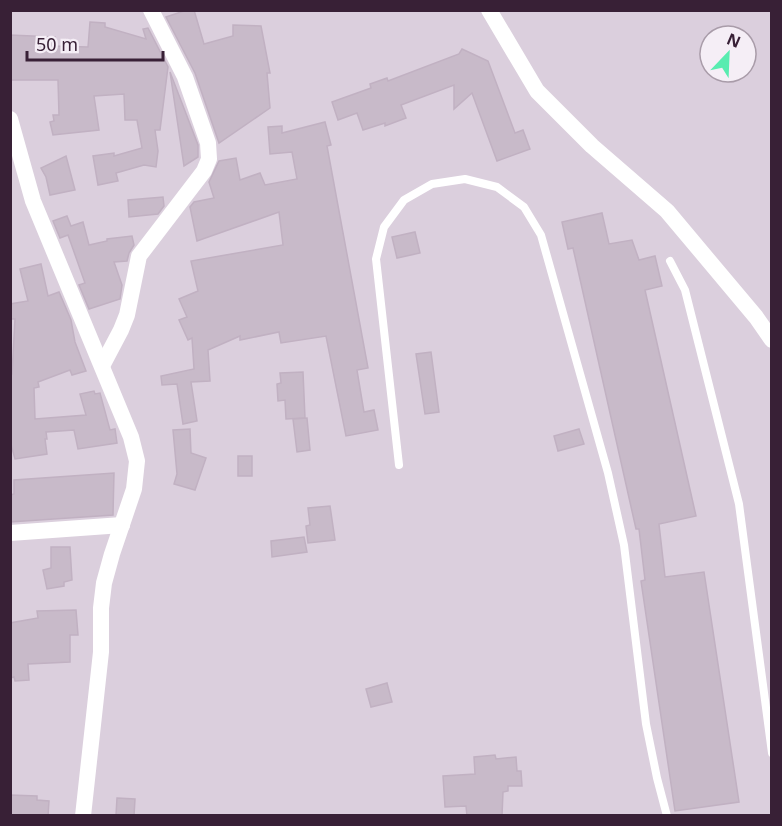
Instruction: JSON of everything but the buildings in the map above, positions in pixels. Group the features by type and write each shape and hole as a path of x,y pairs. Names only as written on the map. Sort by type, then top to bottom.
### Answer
{"street":[{"path":"102,366 122,330 139,256 204,171 209,159 208,142 185,77 151,10"},
{"path":"489,10 537,91 592,146 667,211 756,317 771,340"},
{"path":"10,119 33,201 131,437 137,461 134,489 112,554 103,591 101,652 83,816"},
{"path":"10,533 122,525"}],"lane":[{"path":"399,465 376,259 384,227 404,200 432,184 465,179 497,187 524,207 541,235 608,473 624,545 646,724 667,816"},
{"path":"670,261 685,290 739,504 771,753"}],"shaded area":[{"path":"10,11 771,11 771,815 11,815"}]}
